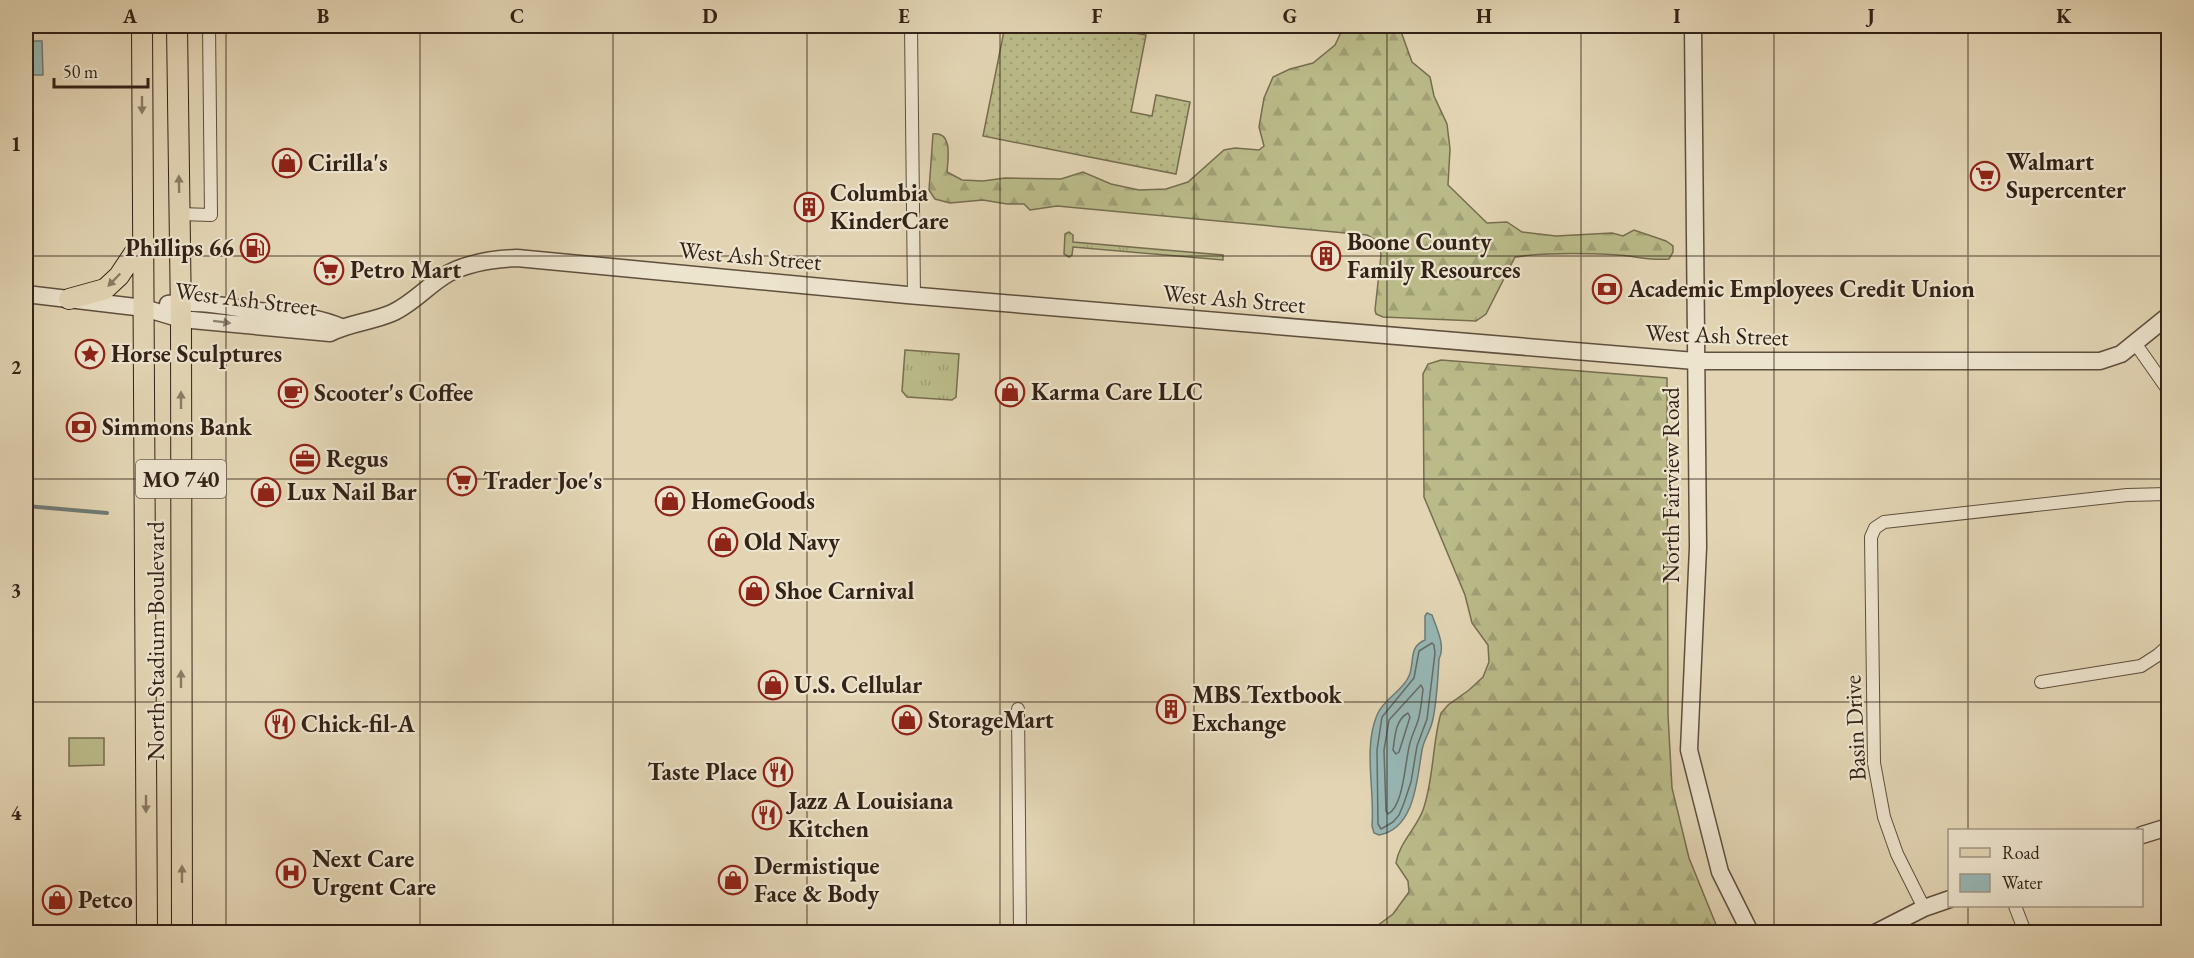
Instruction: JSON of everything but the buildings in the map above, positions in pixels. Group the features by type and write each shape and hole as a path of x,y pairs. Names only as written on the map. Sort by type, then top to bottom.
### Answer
{"main road":[{"name":"North Stadium Boulevard","path":"142,26 147,933"},
{"name":"North Stadium Boulevard","path":"177,26 180,214 182,933"},
{"path":"69,299 105,289 119,276 143,240"}],"street":[{"path":"180,214 211,215 209,26"},
{"path":"911,26 914,296"},
{"name":"North Fairview Road","path":"1694,26 1698,547 1689,750 1720,872 1750,933"},
{"name":"West Ash Street","path":"26,294 180,310 330,333 341,327 368,322 394,312 449,273 472,264 495,259 517,258 914,296 1695,361 2100,361 2121,354 2169,316"},
{"path":"2135,343 2169,390"},
{"name":"Basin Drive","path":"1924,908 1897,854 1884,818 1874,763 1871,537 1875,528 1884,522 2127,495 2169,494"},
{"path":"2041,682 2141,666 2169,646"},
{"path":"1018,709 1020,933"},
{"path":"2143,835 2169,827"},
{"path":"1877,933 1924,908 1948,900"},
{"path":"2015,907 2025,933"}],"green space":[{"path":"1005,26 1096,26 1146,35 1131,112 1152,116 1156,95 1190,102 1176,174 983,136"},
{"path":"1344,26 1399,26 1412,62 1430,77 1434,96 1447,124 1450,149 1448,185 1487,223 1507,222 1522,232 1556,236 1612,233 1623,236 1634,230 1666,241 1673,246 1669,259 1579,253 1515,257 1486,314 1476,321 1383,317 1376,314 1375,310 1381,255 1379,242 1367,235 1057,206 1030,210 1024,204 983,200 950,203 935,199 929,190 933,134 939,134 946,141 948,147 947,172 962,180 1061,179 1083,172 1111,184 1139,190 1166,189 1188,182 1224,150 1235,148 1259,150 1264,146 1259,127 1264,98 1273,77 1290,69 1313,63 1335,45"},
{"path":"1069,232 1073,235 1073,242 1223,255 1223,260 1073,247 1072,255 1069,257 1064,254 1065,234"},
{"path":"905,350 959,354 956,397 952,400 907,397 902,391"},
{"path":"1441,360 1667,378 1668,715 1672,788 1689,858 1719,932 1369,932 1393,914 1409,892 1408,881 1396,863 1400,849 1420,817 1427,798 1441,713 1483,677 1489,662 1488,645 1472,623 1465,595 1424,497 1423,374 1428,364"},
{"path":"69,738 104,738 104,765 69,766"}],"water":[{"path":"26,41 42,41 43,75 26,75"},
{"path":"1427,613 1432,615 1440,637 1441,648 1433,719 1423,746 1416,788 1407,813 1391,831 1379,835 1374,833 1372,826 1370,756 1373,728 1380,709 1409,676 1414,651 1425,640"}],"waterway":[{"path":"26,506 107,513"}],"place":[{"name":"Cirilla's","path":"287,163"},
{"name":"Walmart Supercenter","path":"1985,176"},
{"name":"Columbia KinderCare","path":"809,207"},
{"name":"Phillips 66","path":"255,248"},
{"name":"Boone County Family Resources","path":"1326,256"},
{"name":"Petro Mart","path":"329,270"},
{"name":"Academic Employees Credit Union","path":"1607,289"},
{"name":"Horse Sculptures","path":"90,354"},
{"name":"Karma Care LLC","path":"1010,392"},
{"name":"Scooter's Coffee","path":"293,393"},
{"name":"Simmons Bank","path":"81,427"},
{"name":"Regus","path":"305,459"},
{"name":"Trader Joe's","path":"462,481"},
{"name":"Lux Nail Bar","path":"266,492"},
{"name":"HomeGoods","path":"670,501"},
{"name":"Old Navy","path":"723,542"},
{"name":"Shoe Carnival","path":"754,591"},
{"name":"U.S. Cellular","path":"773,685"},
{"name":"MBS Textbook Exchange","path":"1171,709"},
{"name":"StorageMart","path":"907,720"},
{"name":"Chick-fil-A","path":"280,724"},
{"name":"Taste Place","path":"778,772"},
{"name":"Jazz A Louisiana Kitchen","path":"767,815"},
{"name":"Next Care Urgent Care","path":"291,873"},
{"name":"Dermistique Face & Body","path":"733,880"},
{"name":"Petco","path":"57,900"}]}
